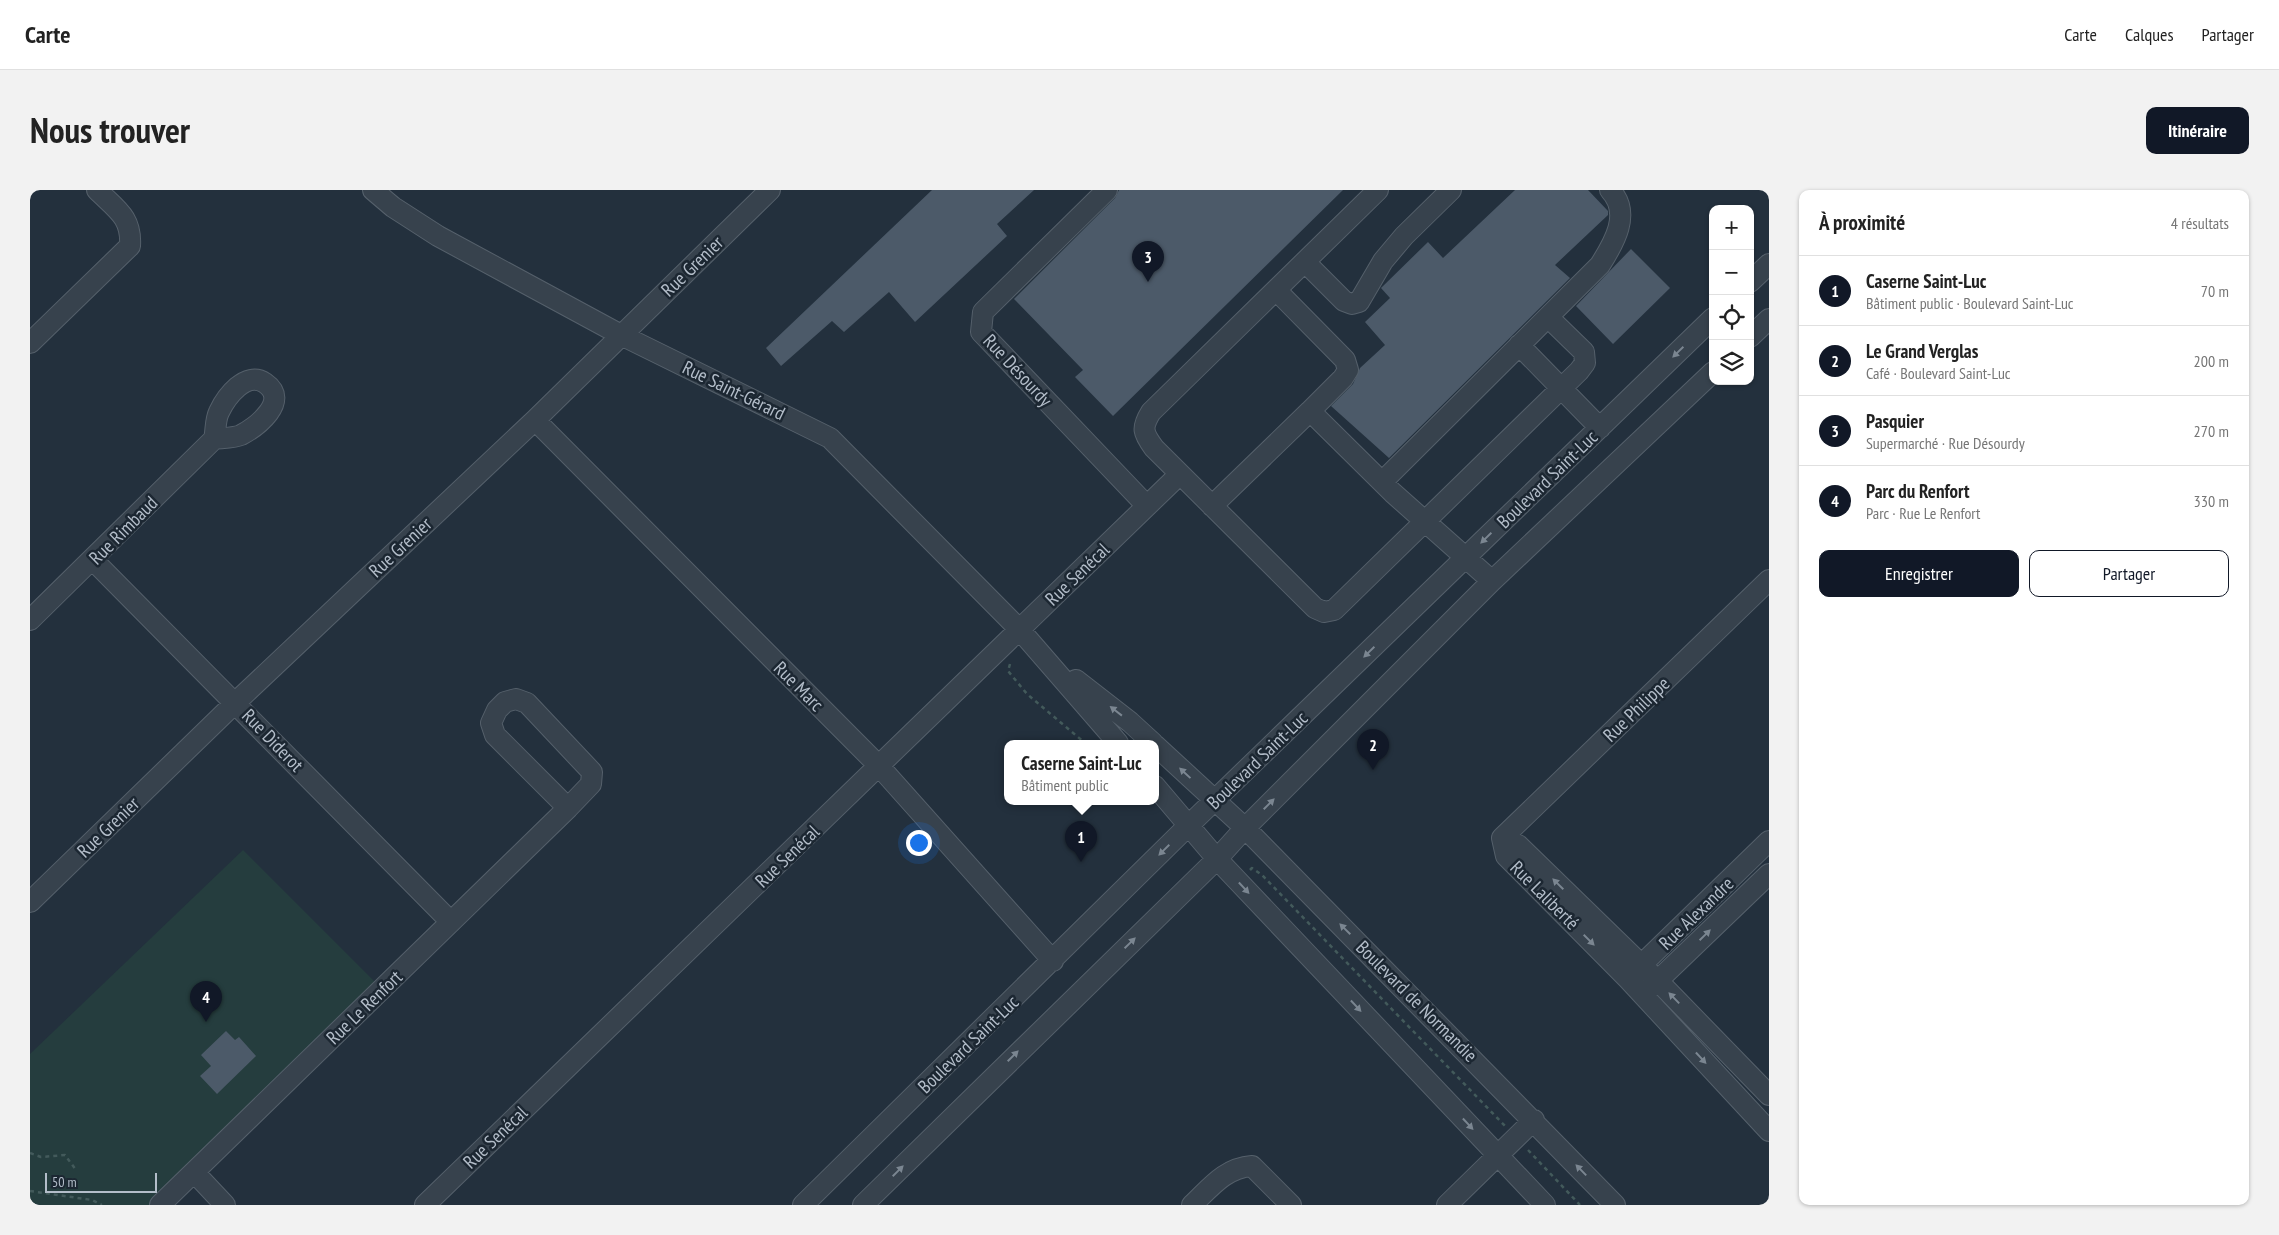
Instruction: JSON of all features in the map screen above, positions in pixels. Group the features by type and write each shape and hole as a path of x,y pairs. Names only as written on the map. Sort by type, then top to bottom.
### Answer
{"street":[{"path":"30,343 130,246 131,232 127,220 97,190"},
{"name":"Rue Saint-Gérard","path":"373,190 393,207 438,236 621,335 830,438 1045,656 1115,740"},
{"name":"Rue Grenier","path":"30,902 236,702 535,420 770,190"},
{"name":"Rue Désourdy","path":"1108,190 983,312 981,332 1147,506"},
{"path":"1378,190 1151,412 1144,424 1145,436 1154,448 1315,608 1324,612 1334,610 1585,363 1584,352 1548,317"},
{"path":"1305,262 1344,301 1352,304 1358,302 1383,261 1404,236 1451,190"},
{"path":"1382,482 1600,265 1613,245 1622,217 1614,195 1610,190"},
{"path":"1754,278 1769,264"},
{"path":"1212,506 1343,378 1348,370 1345,360 1276,290"},
{"path":"1754,332 1769,319"},
{"name":"Boulevard Saint-Luc","path":"803,1205 1053,961 1189,825 1709,322"},
{"path":"1519,345 1600,428"},
{"name":"Boulevard Saint-Luc","path":"863,1205 1217,859 1245,828 1492,581 1709,376"},
{"path":"1310,411 1382,482 1492,581"},
{"name":"Rue Marc","path":"535,420 880,766 1053,961"},
{"name":"Rue Rimbaud","path":"30,620 94,560 214,439"},
{"name":"Rue Senécal","path":"425,1205 1180,474"},
{"name":"Rue Diderot","path":"94,560 451,922"},
{"name":"Rue Philippe","path":"1502,838 1769,580"},
{"name":"Rue Saint-Gérard","path":"1045,656 1130,722 1150,740"},
{"name":"Rue Le Renfort","path":"160,1205 568,808 591,784 592,772 527,703 516,699 505,702 496,710 491,723 495,735 568,808"},
{"name":"Rue Saint-Gérard","path":"1159,749 1215,801"},
{"path":"1159,791 1217,859 1545,1205"},
{"name":"Boulevard de Normandie","path":"1215,801 1245,828 1534,1120 1615,1205"},
{"name":"Rue Laliberté","path":"1502,838 1518,845 1634,972 1643,995 1769,1131"},
{"name":"Rue Alexandre","path":"1634,972 1767,846"},
{"name":"Rue Alexandre","path":"1643,995 1769,874"},
{"name":"Rue Laliberté","path":"1634,972 1658,981 1769,1095"},
{"path":"1754,1116 1769,1102"},
{"path":"1447,1205 1534,1120"},
{"path":"1192,1205 1224,1174 1238,1167 1252,1166 1292,1205"},
{"path":"194,1172 225,1205"}],"path":[{"path":"1008,671 1027,694 1081,740"},
{"path":"1245,874 1252,868 1262,875 1580,1205"},
{"path":"30,1153 41,1156 65,1155 76,1170"},
{"path":"30,1191 92,1200 102,1205"}],"green space":[{"path":"243,850 383,990 156,1205 30,1205 30,1054"}],"building":[{"path":"932,190 1034,190 997,224 1007,236 915,322 889,292 844,332 832,321 781,366 766,348"},
{"path":"1119,190 1343,190 1113,416 1075,377 1083,370 1014,299 1115,198"},
{"path":"1515,190 1588,190 1608,211 1608,215 1555,265 1570,278 1389,458 1331,406 1353,384 1360,368 1385,345 1365,322 1390,298 1381,288 1428,242 1443,258"},
{"path":"1631,249 1670,288 1613,344 1576,306"},
{"path":"226,1031 235,1040 239,1037 256,1056 217,1094 200,1076 211,1066 201,1055"}],"place":[{"name":"Pasquier","path":"1148,282"},
{"name":"Le Grand Verglas","path":"1373,770"},
{"name":"Caserne Saint-Luc","path":"1081,862"},
{"name":"Parc du Renfort","path":"206,1022"}]}
